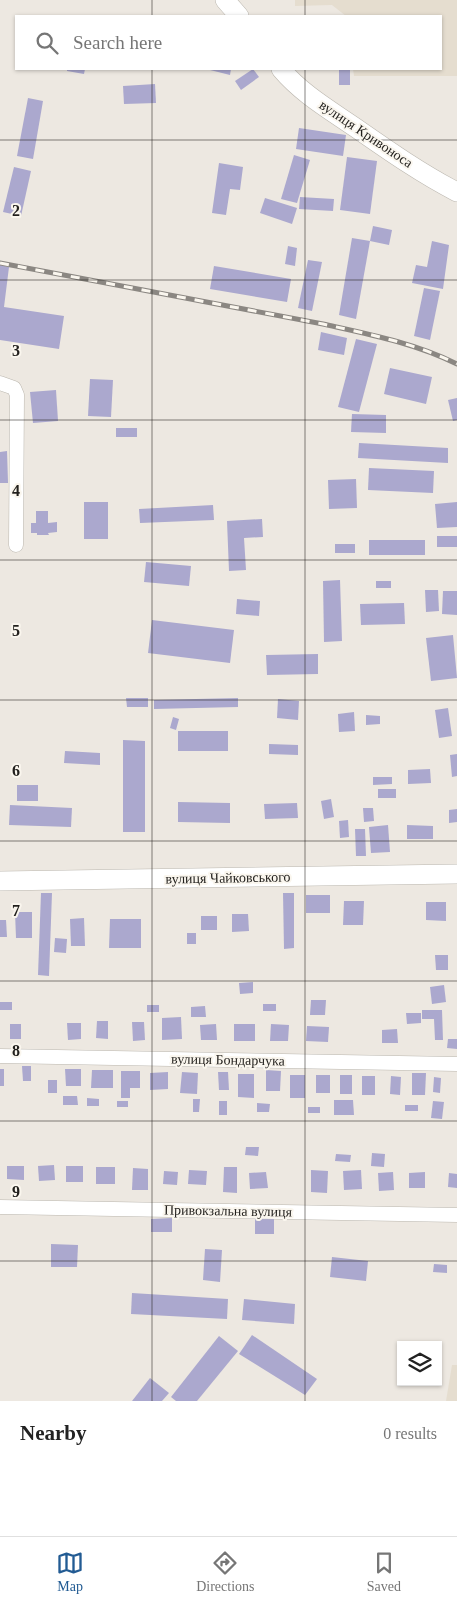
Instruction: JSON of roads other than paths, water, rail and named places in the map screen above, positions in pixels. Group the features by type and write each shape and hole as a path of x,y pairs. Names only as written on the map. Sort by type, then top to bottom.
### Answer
{"street":[{"path":"225,0 238,15"},
{"name":"вулиця Кривоноса","path":"282,70 290,80 316,100 434,180 457,192"},
{"path":"0,383 14,388 18,395 16,545"},
{"name":"вулиця Чайковського","path":"0,881 457,874"},
{"name":"вулиця Бондарчука","path":"0,1056 457,1064"},
{"name":"Привокзальна вулиця","path":"0,1207 457,1215"}],"railway":[{"path":"0,263 323,324 425,350 457,364"}]}
